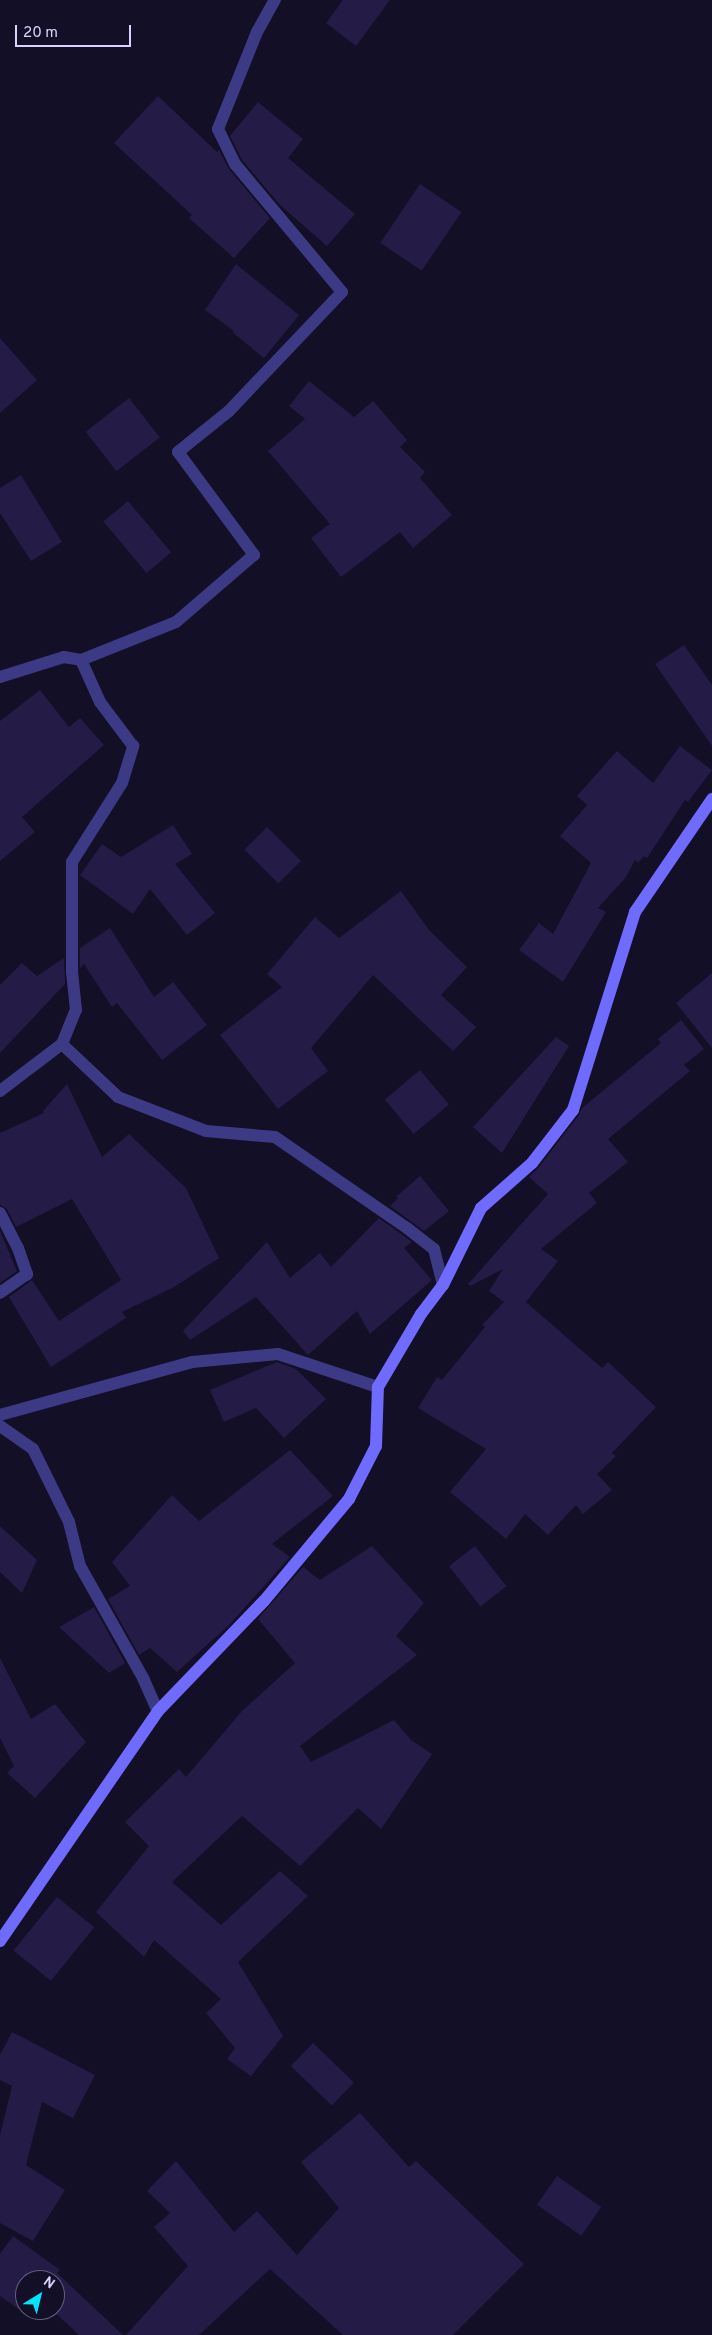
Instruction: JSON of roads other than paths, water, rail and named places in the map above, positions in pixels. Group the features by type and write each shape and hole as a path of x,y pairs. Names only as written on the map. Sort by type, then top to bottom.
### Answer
{"street":[{"path":"0,677 64,657 81,660 176,622 254,556 178,452 229,411 342,292 235,164 218,129 257,32 275,0"},
{"path":"0,1091 62,1044 76,1010 72,972 72,862 122,784 133,746 100,702 81,660"},
{"path":"0,1941 158,1711 264,1601 348,1499 376,1446 378,1388 421,1314 443,1285 482,1208 532,1164 573,1110 635,912 712,799"},
{"path":"62,1044 118,1098 206,1131 275,1137 407,1228 434,1249 443,1285"},
{"path":"0,1213 18,1248 27,1274 0,1293"},
{"path":"0,1415 192,1362 278,1354 378,1388"},
{"path":"0,1426 33,1449 69,1522 80,1566 158,1711"}]}
